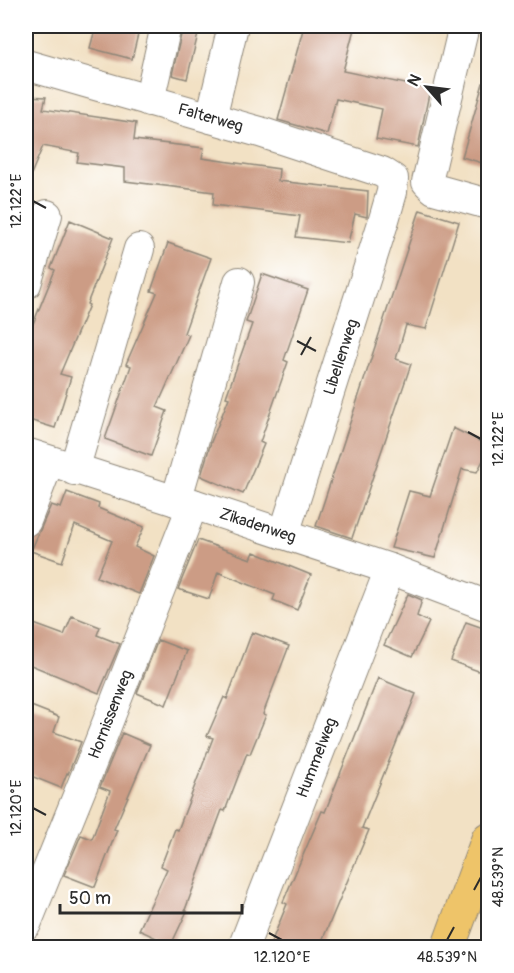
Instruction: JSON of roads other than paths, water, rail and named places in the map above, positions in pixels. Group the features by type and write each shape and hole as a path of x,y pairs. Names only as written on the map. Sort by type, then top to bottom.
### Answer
{"main road":[{"path":"448,948 489,839"}],"street":[{"path":"149,100 166,26"},
{"path":"211,118 233,26"},
{"path":"464,26 428,182 434,189 489,204"},
{"name":"Falterweg","path":"26,65 260,132 382,172 393,178"},
{"name":"Libellenweg","path":"284,534 383,224 392,192 393,178"},
{"path":"26,284 47,215"},
{"path":"26,521 139,249"},
{"name":"Hornissenweg","path":"26,924 99,744 185,503 239,282"},
{"name":"Zikadenweg","path":"50,461 390,569 489,606"},
{"name":"Hummelweg","path":"243,948 390,569"}]}
